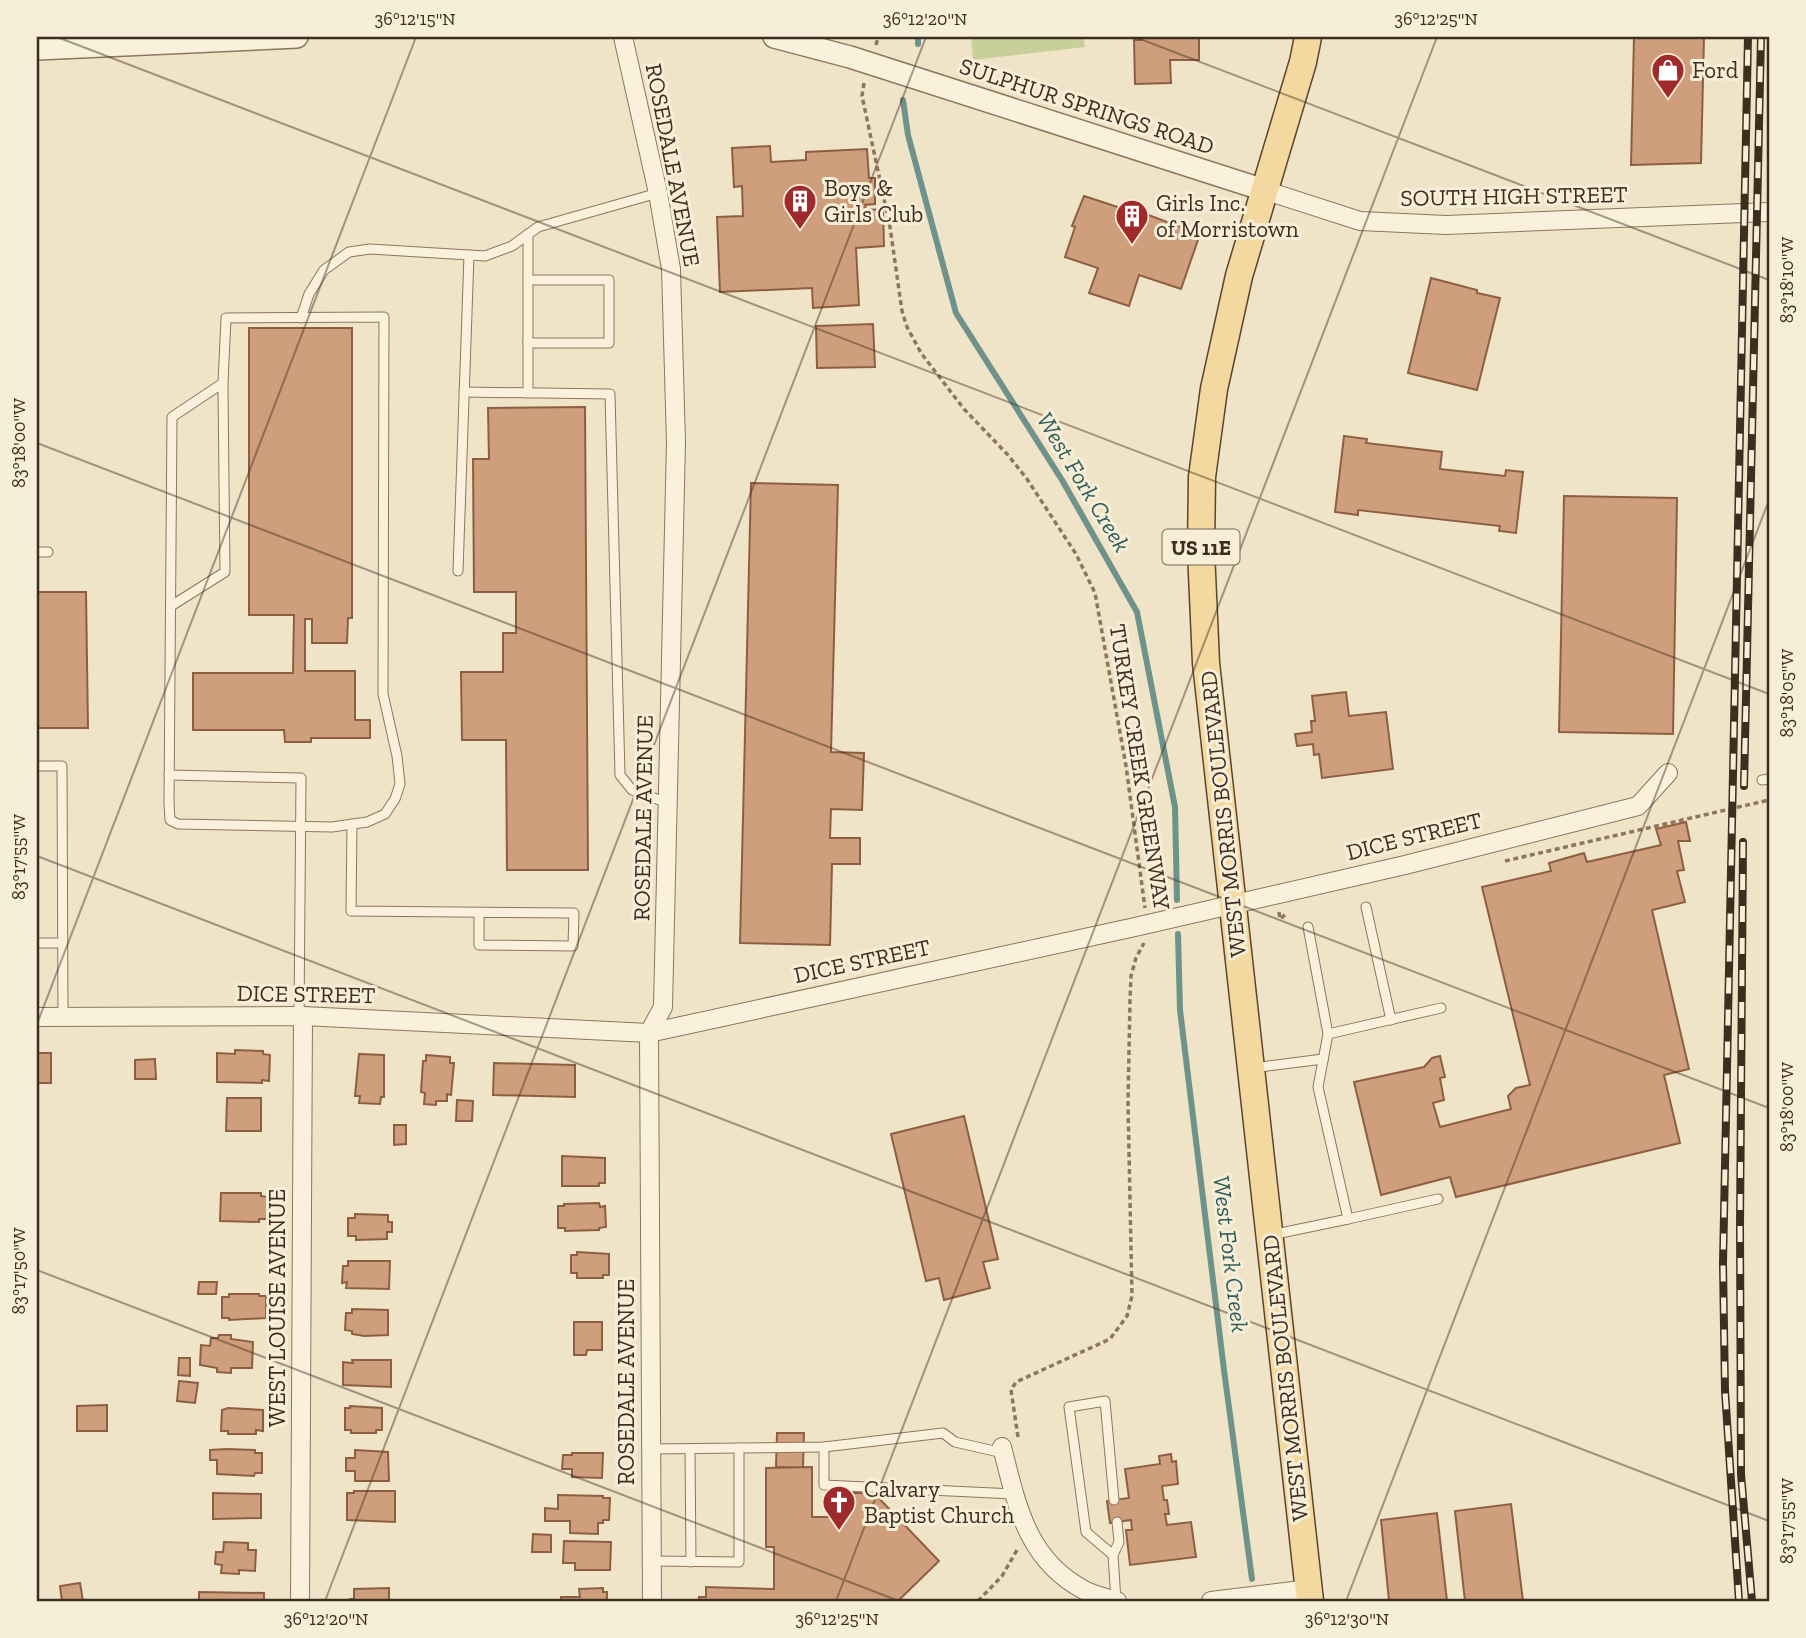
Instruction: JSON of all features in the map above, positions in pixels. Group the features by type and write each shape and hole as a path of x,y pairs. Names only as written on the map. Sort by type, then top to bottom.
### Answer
{"main road":[{"name":"WEST MORRIS BOULEVARD","path":"1308,37 1226,329 1214,389 1202,477 1202,606 1309,1595"}],"street":[{"path":"37,49 297,37"},
{"name":"ROSEDALE AVENUE","path":"623,37 658,193 671,269 676,442 663,1007 649,1033 652,1601"},
{"name":"SULPHUR SPRINGS ROAD","path":"774,37 850,57 1264,190"},
{"name":"SOUTH HIGH STREET","path":"1264,190 1360,221 1446,225 1769,212"},
{"name":"DICE STREET","path":"37,1017 301,1016 649,1033 1405,865 1638,806 1668,773"},
{"name":"WEST LOUISE AVENUE","path":"300,1601 301,1016"},
{"path":"1002,1450 1020,1517 1040,1552 1058,1572 1087,1591 1117,1601"},
{"path":"1211,1601 1309,1595"}],"lane":[{"path":"302,318 309,294 324,270 349,251 370,249 485,256 512,246 538,226 658,193"},
{"path":"528,234 528,393"},
{"path":"458,571 469,255"},
{"path":"528,280 609,280 609,343 528,343"},
{"path":"171,606 225,572 223,383 226,318 384,317 383,694 397,756 400,784 395,799 385,814 367,822 332,827 178,824 170,820 169,775 172,417 223,383"},
{"path":"464,392 610,394 620,775 632,790 668,803"},
{"path":"37,552 48,552"},
{"path":"37,766 62,766 63,1017"},
{"path":"169,775 301,778 301,1016"},
{"path":"352,824 351,911 574,913 573,946 479,945 479,913"},
{"path":"1366,907 1391,1020"},
{"path":"1308,927 1328,1034 1318,1087 1348,1219"},
{"path":"37,943 62,943"},
{"path":"1328,1034 1441,1008"},
{"path":"1251,1069 1323,1059"},
{"path":"1270,1235 1438,1199"},
{"path":"1113,1555 1086,1532 1069,1407 1105,1401 1114,1500"},
{"path":"651,1449 824,1447 943,1433 955,1442 1002,1450"},
{"path":"824,1447 824,1485 1014,1494"},
{"path":"652,1561 739,1562 739,1448"},
{"path":"690,1449 691,1562"},
{"path":"1117,1522 1119,1542 1113,1555 1117,1601"}],"path":[{"path":"875,46 878,37"},
{"name":"TURKEY CREEK GREENWAY","path":"865,80 862,96 890,227 902,311 907,327 921,353 964,408 1027,479 1076,554 1094,593 1126,766 1147,924 1147,934 1131,976 1130,1000 1132,1296 1127,1316 1110,1339 1016,1382 1011,1390 1021,1448"},
{"path":"978,1601 1002,1577 1027,1532"}],"green space":[{"path":"971,37 1083,37 1085,47 973,60"}],"building":[{"path":"1141,37 1199,37 1199,60 1170,60 1171,83 1135,84 1134,40 1141,40"},
{"name":"Ford","path":"1634,37 1704,37 1701,163 1631,165"},
{"name":"Boys & Girls Club","path":"770,146 771,162 806,160 806,152 867,149 869,178 875,178 875,204 865,205 866,210 883,209 884,246 856,248 859,305 813,308 812,288 720,292 717,217 743,216 742,186 734,187 732,148"},
{"name":"Girls Inc. of Morristown","path":"1084,196 1142,215 1143,213 1200,234 1181,289 1139,275 1129,306 1089,293 1098,268 1065,257 1075,227 1072,226"},
{"path":"1431,278 1500,298 1477,390 1408,373"},
{"path":"873,324 875,367 817,368 816,326"},
{"path":"249,328 352,328 352,618 348,618 347,643 312,643 312,619 305,619 305,671 355,671 355,720 370,720 370,738 311,738 311,742 285,742 284,730 193,730 193,673 293,673 294,615 249,615"},
{"path":"585,407 588,870 507,870 506,740 462,740 461,672 503,672 503,633 516,633 516,592 474,592 473,459 489,459 488,408"},
{"path":"1344,436 1367,439 1366,443 1442,452 1440,469 1505,476 1506,470 1523,472 1516,533 1499,531 1500,526 1358,510 1358,515 1335,512"},
{"path":"751,483 838,485 831,752 864,753 862,810 831,809 830,838 860,838 860,864 832,864 830,945 740,943"},
{"path":"1564,496 1677,498 1673,734 1559,732"},
{"path":"37,592 86,592 88,728 37,728"},
{"path":"1346,692 1349,716 1386,712 1393,769 1322,778 1319,754 1314,755 1313,744 1297,746 1295,734 1312,732 1311,721 1315,721 1312,696"},
{"path":"1686,822 1690,841 1678,841 1684,870 1677,871 1685,902 1652,910 1689,1069 1664,1075 1680,1143 1456,1197 1450,1177 1381,1195 1354,1082 1424,1067 1432,1058 1440,1056 1445,1077 1440,1078 1444,1100 1433,1103 1440,1127 1511,1109 1508,1096 1516,1088 1530,1085 1482,887 1551,871 1549,863 1584,853 1587,862 1661,845 1656,829"},
{"path":"235,1050 263,1051 263,1054 270,1055 269,1081 217,1082 217,1053 235,1054"},
{"path":"37,1053 51,1053 51,1083 37,1083"},
{"path":"359,1054 384,1055 384,1097 381,1097 380,1104 359,1103 360,1096 355,1096"},
{"path":"426,1055 450,1057 450,1063 454,1063 451,1095 447,1094 447,1101 436,1101 436,1105 424,1104 425,1093 421,1092 423,1061 426,1061"},
{"path":"155,1059 156,1079 135,1079 135,1060"},
{"path":"494,1063 575,1065 575,1097 493,1095"},
{"path":"227,1098 261,1098 261,1131 226,1131"},
{"path":"457,1100 473,1101 472,1121 456,1121"},
{"path":"964,1116 998,1259 983,1262 990,1288 944,1300 939,1278 926,1281 891,1134"},
{"path":"394,1125 406,1125 406,1144 394,1145"},
{"path":"562,1156 605,1158 605,1183 599,1183 599,1186 562,1186"},
{"path":"221,1193 261,1193 261,1196 268,1197 268,1219 259,1219 259,1222 220,1221"},
{"path":"599,1203 600,1207 605,1206 606,1227 599,1230 565,1231 565,1228 558,1228 558,1206"},
{"path":"355,1214 388,1215 388,1222 392,1222 392,1232 387,1232 387,1239 356,1240 356,1236 348,1236 348,1218 355,1218"},
{"path":"577,1252 609,1254 609,1275 603,1275 603,1278 577,1278 577,1273 571,1273 571,1255 577,1255"},
{"path":"348,1261 390,1261 389,1289 346,1288 347,1282 342,1283 343,1266 348,1266"},
{"path":"199,1282 217,1282 216,1294 198,1294"},
{"path":"229,1294 266,1296 266,1318 222,1318 222,1297 229,1297"},
{"path":"352,1309 388,1310 388,1335 364,1336 345,1330 346,1313 352,1313"},
{"path":"574,1322 602,1322 602,1350 587,1350 586,1355 574,1355"},
{"path":"219,1335 231,1335 231,1339 253,1342 252,1368 231,1368 231,1373 217,1372 217,1368 200,1365 201,1345 210,1346 211,1338 218,1338"},
{"path":"179,1358 190,1358 190,1376 178,1375"},
{"path":"352,1360 391,1360 391,1387 343,1385 343,1362 353,1363"},
{"path":"179,1381 198,1383 195,1403 177,1401"},
{"path":"107,1405 107,1431 77,1431 77,1406"},
{"path":"345,1408 382,1408 382,1430 376,1430 376,1433 351,1433 351,1430 345,1430"},
{"path":"222,1410 263,1410 263,1431 256,1430 256,1434 228,1434 228,1431 221,1431"},
{"path":"777,1433 804,1433 803,1468 776,1467"},
{"path":"210,1450 255,1450 255,1453 262,1453 262,1473 255,1473 254,1476 217,1474 217,1460 210,1460"},
{"path":"355,1450 388,1452 389,1481 355,1481 355,1471 346,1471 346,1458 355,1458"},
{"path":"603,1453 602,1478 572,1477 572,1469 562,1469 563,1455"},
{"path":"1171,1454 1172,1462 1176,1461 1178,1484 1162,1486 1169,1514 1165,1514 1167,1525 1191,1522 1196,1557 1130,1565 1126,1530 1132,1530 1131,1520 1110,1523 1107,1501 1129,1498 1125,1469 1160,1464 1159,1456"},
{"name":"Calvary Baptist Church","path":"812,1467 812,1517 831,1517 853,1493 874,1493 939,1561 898,1601 699,1601 699,1597 706,1597 706,1587 774,1589 774,1547 766,1547 766,1468"},
{"path":"395,1491 395,1522 347,1520 347,1493"},
{"path":"213,1493 261,1494 261,1518 213,1519"},
{"path":"558,1495 610,1498 609,1520 598,1523 598,1534 570,1533 570,1521 545,1521 545,1508 558,1509"},
{"path":"1511,1504 1523,1601 1465,1601 1455,1511"},
{"path":"1437,1513 1447,1601 1389,1601 1381,1520"},
{"path":"533,1534 551,1535 551,1552 532,1552"},
{"path":"564,1541 611,1542 610,1570 575,1570 575,1563 563,1563"},
{"path":"224,1542 248,1543 248,1550 256,1550 255,1571 221,1573 222,1565 215,1564 216,1552 223,1552"},
{"path":"80,1583 83,1601 62,1601 60,1586"},
{"path":"389,1588 389,1601 350,1601 354,1599 354,1589"},
{"path":"603,1588 603,1592 607,1592 607,1601 561,1601 561,1597 580,1597 579,1589"},
{"path":"199,1592 264,1593 264,1601 199,1601"}],"waterway":[{"name":"West Fork Creek","path":"918,37 918,44"},
{"name":"West Fork Creek","path":"903,100 908,135 956,313 1062,480 1137,612 1175,807 1177,900"},
{"name":"West Fork Creek","path":"1178,934 1180,1010 1252,1579"}],"railway":[{"path":"1739,1601 1725,1391 1723,1264 1748,37"},
{"path":"1744,786 1761,37"},
{"path":"1743,842 1741,1474 1752,1601"}],"place":[{"name":"Ford","path":"1668,100"},
{"name":"Boys & Girls Club","path":"800,231"},
{"name":"Girls Inc. of Morristown","path":"1132,246"},
{"name":"Calvary Baptist Church","path":"839,1532"}]}
